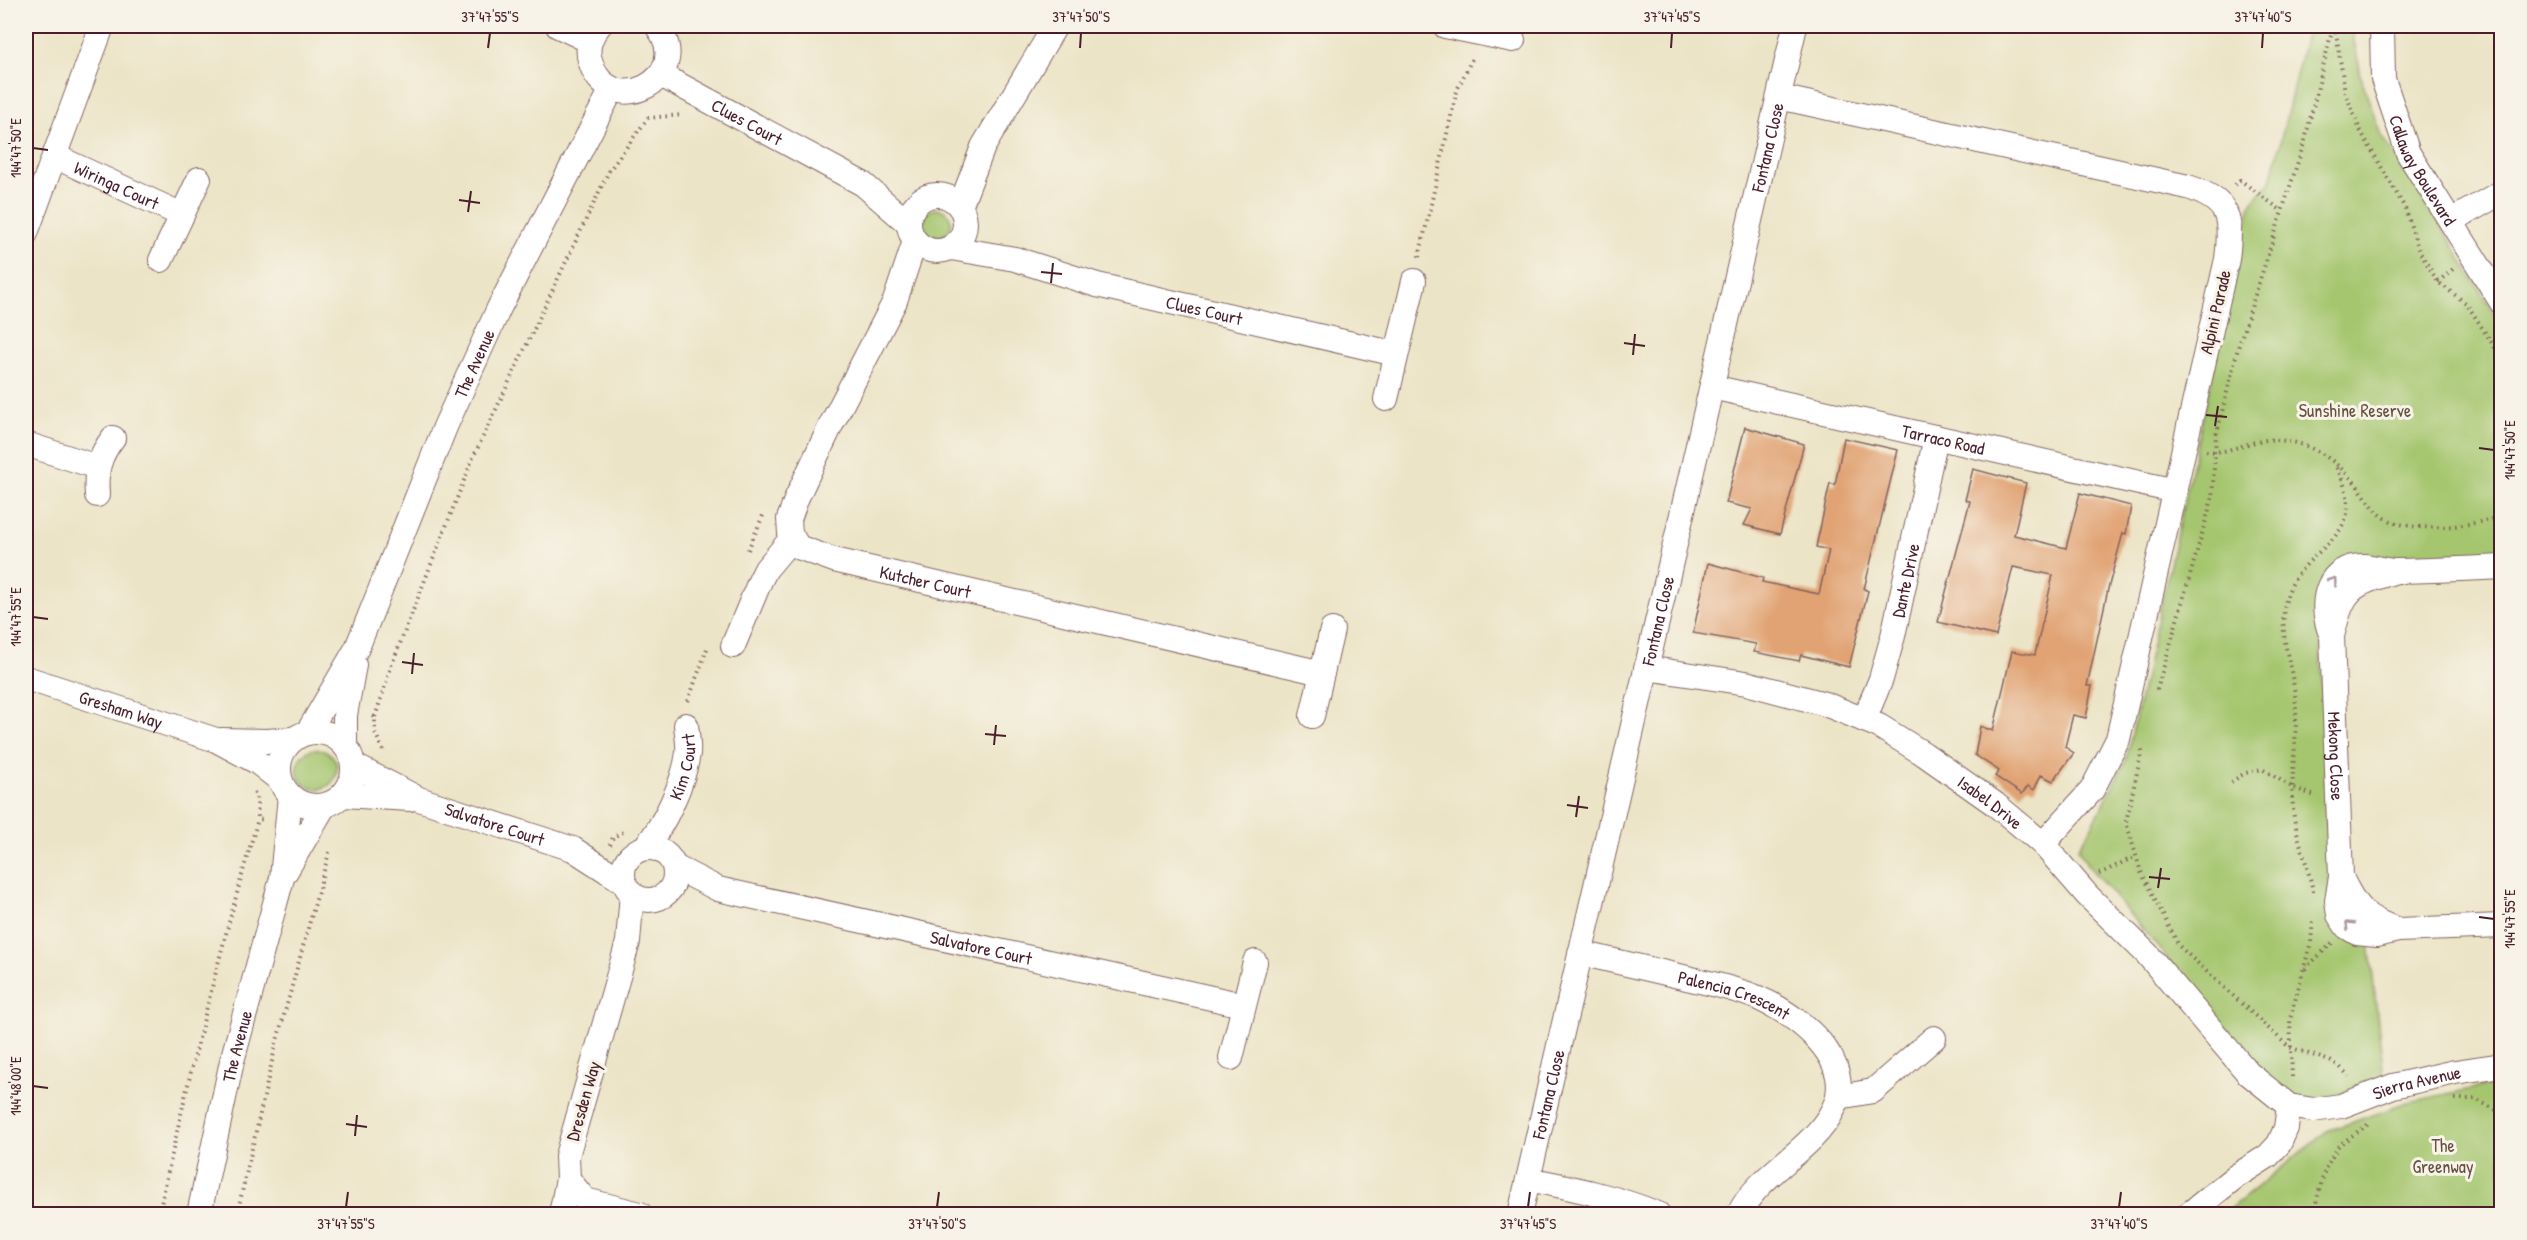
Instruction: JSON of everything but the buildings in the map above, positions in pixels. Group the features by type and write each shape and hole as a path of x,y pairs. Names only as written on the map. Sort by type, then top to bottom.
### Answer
{"street":[{"path":"26,232 102,26"},
{"path":"558,26 594,33 588,56 592,70 600,81 612,89 624,92 638,91 651,85 660,75 667,60 667,47 663,33 657,26"},
{"path":"722,642 763,575 792,538 789,526 797,497 895,301 912,233 910,215 947,206 1055,26"},
{"name":"Fontana Close","path":"1520,1215 1795,26"},
{"name":"Callaway Boulevard","path":"2382,26 2381,63 2388,99 2408,153 2502,303"},
{"path":"1464,28 1513,40"},
{"name":"Clues Court","path":"660,75 863,184 947,206 1015,259"},
{"name":"The Avenue","path":"349,755 345,712 357,648 418,491 473,363 532,240 612,89"},
{"name":"Alpini Parade","path":"1779,97 2188,188 2208,194 2222,206 2229,230 2227,259 2118,739 2108,763 2092,790 2043,844"},
{"name":"Wiringa Court","path":"54,156 180,214"},
{"name":"Wiringa Court","path":"161,260 180,214 199,179"},
{"name":"Clues Court","path":"863,184 912,233"},
{"path":"2451,222 2502,192"},
{"path":"895,301 945,250 961,237 947,206"},
{"path":"912,233 921,247 945,250"},
{"name":"Clues Court","path":"945,250 1015,259 1097,285 1396,354"},
{"path":"1386,399 1414,281"},
{"name":"Tarraco Road","path":"1712,387 2175,491"},
{"name":"Dante Drive","path":"1864,720 1881,679 1893,636 1936,437"},
{"path":"97,495 98,467 106,446 113,438"},
{"path":"26,444 98,467"},
{"name":"Kutcher Court","path":"792,538 798,547 805,551 834,560 1322,673"},
{"name":"Mekong Close","path":"2502,567 2396,571 2364,581 2345,596 2339,607 2332,636 2340,876 2353,901 2361,912 2379,923 2398,930 2502,926"},
{"path":"1312,716 1332,630"},
{"name":"The Avenue","path":"301,736 357,648"},
{"name":"Isabel Drive","path":"1646,668 1746,683 1825,704 1879,726 1924,754 1995,804 2043,844 2087,895 2147,954 2283,1117"},
{"name":"Gresham Way","path":"26,678 216,740 256,762 285,788"},
{"name":"Kim Court","path":"637,843 657,835 670,808 688,753 686,714"},
{"path":"328,734 349,755 350,786 334,801 312,807 300,803 285,788 280,758 301,736 328,734"},
{"name":"Gresham Way","path":"216,740 267,741 301,736"},
{"name":"Salvatore Court","path":"349,755 378,778 419,799 573,849 644,892 718,889 1244,1005"},
{"name":"The Avenue","path":"199,1215 232,1061 297,828 285,788"},
{"name":"Salvatore Court","path":"334,801 419,799"},
{"name":"The Avenue","path":"297,828 334,801"},
{"name":"Kim Court","path":"670,808 667,838 671,861"},
{"path":"637,843 654,847 671,861 674,884 644,892 624,866 637,843"},
{"name":"Salvatore Court","path":"573,849 608,851 637,843"},
{"name":"Salvatore Court","path":"671,861 718,889"},
{"name":"Dresden Way","path":"561,1215 568,1179 567,1156 644,892"},
{"name":"Palencia Crescent","path":"1580,953 1716,984 1759,998 1800,1023 1830,1052 1839,1077 1839,1097"},
{"path":"1231,1058 1255,962"},
{"path":"1739,1215 1746,1200 1767,1176 1823,1126 1839,1097 1873,1091 1934,1038"},
{"name":"Sierra Avenue","path":"2283,1117 2341,1106 2393,1086 2423,1078 2499,1066"},
{"path":"2189,1215 2235,1177 2283,1117"},
{"path":"568,1179 585,1200 640,1215"},
{"path":"1528,1179 1590,1191 1630,1203 1658,1215"}],"path":[{"path":"2155,696 2212,499 2216,436 2238,348 2305,140 2334,26"},
{"path":"2334,26 2344,92 2360,130 2405,208 2419,251 2438,282 2467,304 2502,359"},
{"path":"1414,281 1457,90 1474,55 1464,28"},
{"path":"378,778 385,754 375,732 375,717 404,633 472,460 609,171 648,118 683,116"},
{"path":"2241,180 2282,211"},
{"path":"2185,446 2225,452 2257,441 2273,440 2314,449 2326,455 2354,481 2381,514 2399,524 2430,527 2485,521 2502,516"},
{"path":"743,561 766,506"},
{"path":"686,714 722,642"},
{"path":"345,712 375,717"},
{"path":"2144,741 2126,822 2141,872 2179,946 2278,1038 2298,1051 2323,1058 2339,1066 2364,1097 2375,1119 2338,1145 2325,1169 2313,1215"},
{"path":"159,1215 194,1053 258,819 257,799 247,783 256,762"},
{"path":"2231,782 2245,772 2262,769 2292,787 2338,804"},
{"path":"237,1215 276,1044 332,841 297,828 258,819"},
{"path":"608,851 613,837 637,843"},
{"path":"2087,895 2096,876 2136,856"},
{"path":"2444,1100 2475,1099 2502,1113"}],"green space":[{"name":"Sunshine Reserve","path":"2308,26 2351,26 2362,80 2381,136 2423,195 2502,327 2501,557 2367,559 2320,632 2330,907 2369,941 2384,1078 2345,1093 2303,1102 2271,1084 2240,1044 2087,864 2078,848 2088,834 2126,760 2251,204 2271,181"},
{"path":"937,209 947,213 951,223 947,233 937,237 927,233 923,223 927,213"},
{"path":"317,749 325,750 331,755 336,761 336,777 331,783 325,788 317,789 309,788 303,783 298,777 297,769 298,761 303,755 309,750"},
{"name":"The Greenway","path":"2501,1083 2501,1214 2224,1214 2327,1131 2413,1101"}]}
